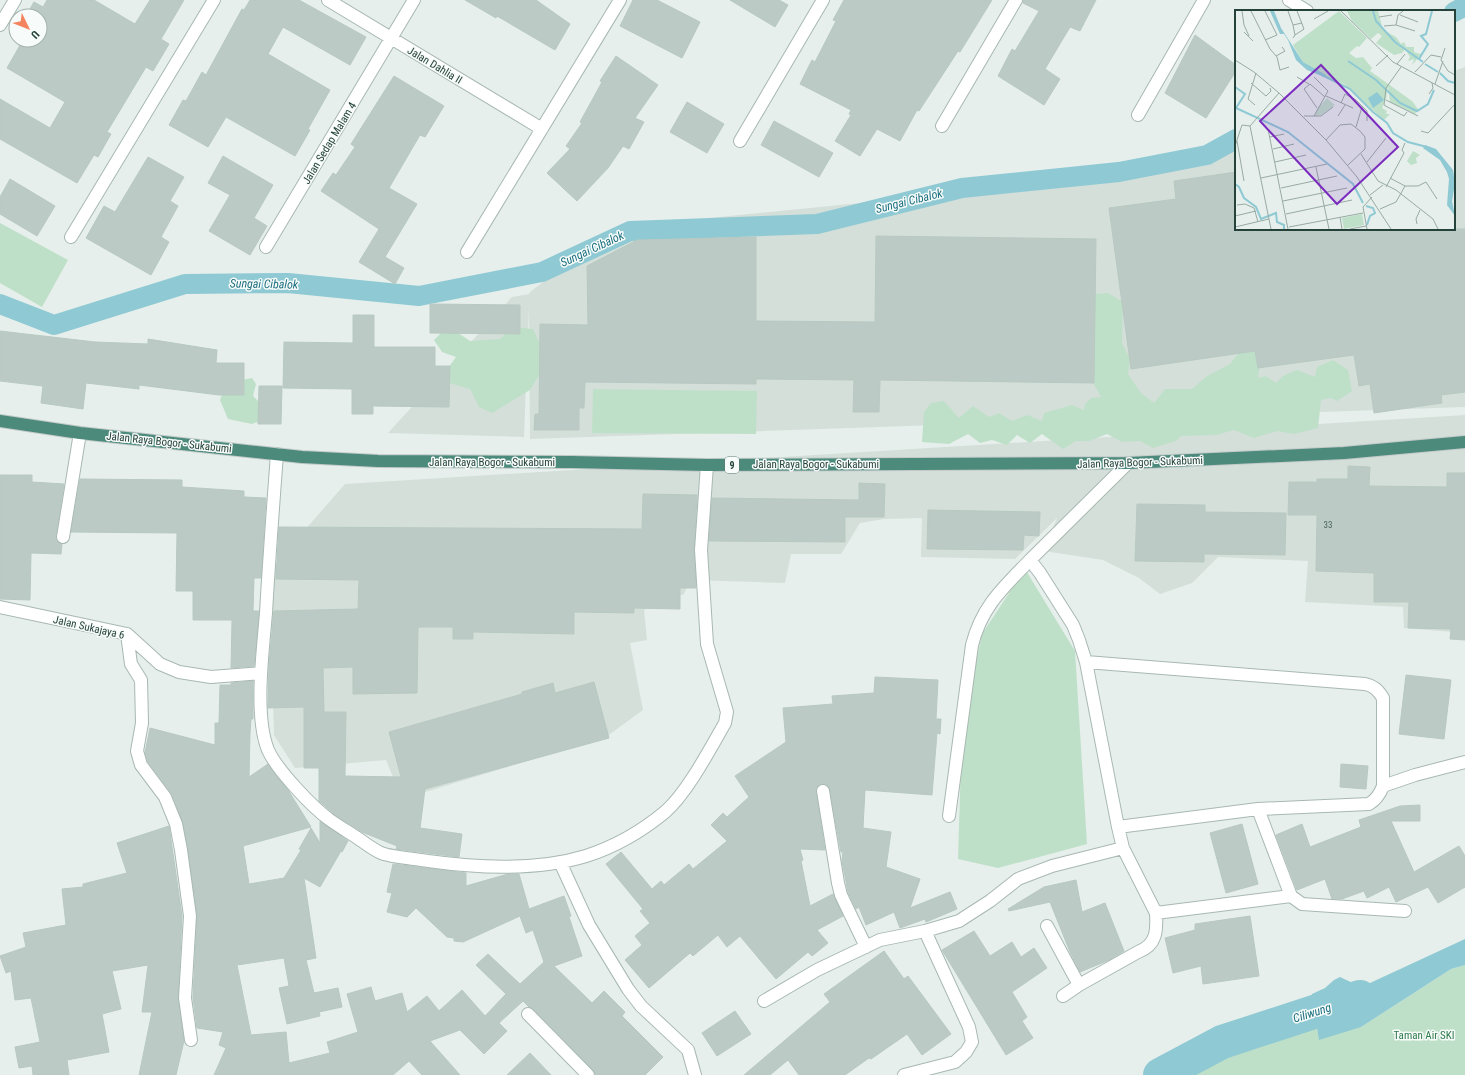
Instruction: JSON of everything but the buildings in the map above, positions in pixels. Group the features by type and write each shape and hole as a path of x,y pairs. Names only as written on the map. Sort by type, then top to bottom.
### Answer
{"highway":[{"name":"Jalan Raya Bogor - Sukabumi","path":"0,421 80,433 302,457 378,461 565,462 707,465 1128,464 1344,453 1465,442"}],"street":[{"path":"0,24 15,0"},
{"path":"71,237 214,0"},
{"name":"Jalan Dahlia II","path":"328,0 542,129"},
{"name":"Jalan Sedap Malam 4","path":"266,247 414,0"},
{"path":"467,252 620,0"},
{"path":"740,141 823,0"},
{"path":"942,126 1016,0"},
{"path":"1138,115 1204,0"},
{"path":"1289,0 1305,10"},
{"path":"63,537 80,433"},
{"path":"277,454 261,673 261,722 268,750 283,773 303,796 329,819 382,854 440,862 487,866 535,865 560,862 586,856 614,845 635,833 666,811 689,782 725,723 727,712 707,644 701,550 707,465"},
{"path":"949,816 972,645 976,630 984,613 996,595 1128,464"},
{"path":"1030,560 1073,625 1080,640 1086,662 1123,848 1156,913 1157,931 1152,942 1146,949 1079,985 1063,996"},
{"name":"Jalan Sukajaya 6","path":"0,607 127,634 160,664 179,672 211,677 261,673"},
{"path":"127,634 131,664 141,680 142,723 137,751 143,769 165,797 176,824 181,850 190,916 185,998 191,1040"},
{"path":"1086,662 1365,684 1373,686 1383,698 1383,786 1374,801 1368,804 1258,808 1118,827"},
{"path":"1383,786 1415,775 1465,762"},
{"path":"823,791 841,895 866,947"},
{"path":"1258,808 1291,896 1302,904 1404,911"},
{"path":"764,1001 817,970 880,940 925,931 959,921 990,901 1018,879 1052,866 1123,848"},
{"path":"560,862 590,925 628,989 641,1006 688,1050 695,1075"},
{"path":"1156,913 1291,896"},
{"path":"1046,926 1079,985"},
{"path":"904,1075 955,1062 966,1052 972,1042 969,1027 925,931"},
{"path":"528,1014 588,1075"}],"shaded area":[{"path":"1465,67 1465,407 530,439 529,307 524,437 388,433 512,297 529,294 576,257 620,227 1120,177 1235,140 1235,230 1455,230 1455,71"},
{"path":"1465,415 1465,633 1404,628 1403,607 1305,602 1308,561 1218,557 1192,583 1160,594 1139,578 1103,560 1044,551 1057,518 1015,559 921,557 922,518 884,519 860,523 841,554 791,554 785,583 690,580 684,594 644,610 647,640 630,643 643,710 606,737 402,799 386,760 295,768 274,735 270,570 345,484"}],"green space":[{"path":"0,223 68,260 42,307 0,283"},
{"path":"1108,293 1123,302 1122,343 1130,359 1128,374 1141,393 1154,403 1165,389 1192,389 1207,376 1230,364 1244,346 1255,352 1260,358 1258,378 1266,376 1276,383 1283,376 1297,370 1315,377 1317,367 1333,360 1348,370 1352,391 1337,401 1331,398 1321,400 1318,428 1294,434 1277,431 1254,438 1234,430 1216,435 1181,436 1176,441 1153,448 1140,441 1122,442 1107,434 1089,441 1076,441 1063,449 1042,434 1030,443 1017,435 1007,445 992,440 980,443 968,434 949,444 922,442 924,412 931,403 944,401 959,418 973,406 989,417 999,413 1012,421 1027,415 1042,421 1044,413 1072,405 1084,410 1085,404 1091,398 1101,397 1084,366 1092,294"},
{"path":"448,326 470,341 500,339 514,327 533,329 540,344 543,369 530,390 492,413 479,407 470,389 446,382 445,373 456,357 442,352 434,340"},
{"path":"252,378 256,384 253,396 262,405 260,421 252,424 228,419 220,400 224,388 232,382"},
{"path":"593,389 757,391 756,434 592,433"},
{"path":"1025,569 1075,651 1087,844 998,868 958,859 962,729 982,634"},
{"name":"Taman Air SKI","path":"1465,965 1465,1075 1160,1075 1226,1040 1315,1012 1361,1027 1451,969"}],"water":[{"path":"1465,939 1465,965 1451,969 1361,1027 1319,1040 1312,994 1325,988 1340,977 1357,985 1370,983"}],"waterway":[{"name":"Sungai Cibalok","path":"1455,11 1465,6"},
{"name":"Sungai Cibalok","path":"0,304 54,325 185,284 288,283 419,296 542,272 630,231 817,224 962,188 1119,172 1207,155 1235,140"},
{"name":"Ciliwung","path":"1160,1075 1222,1042 1360,997"}]}
